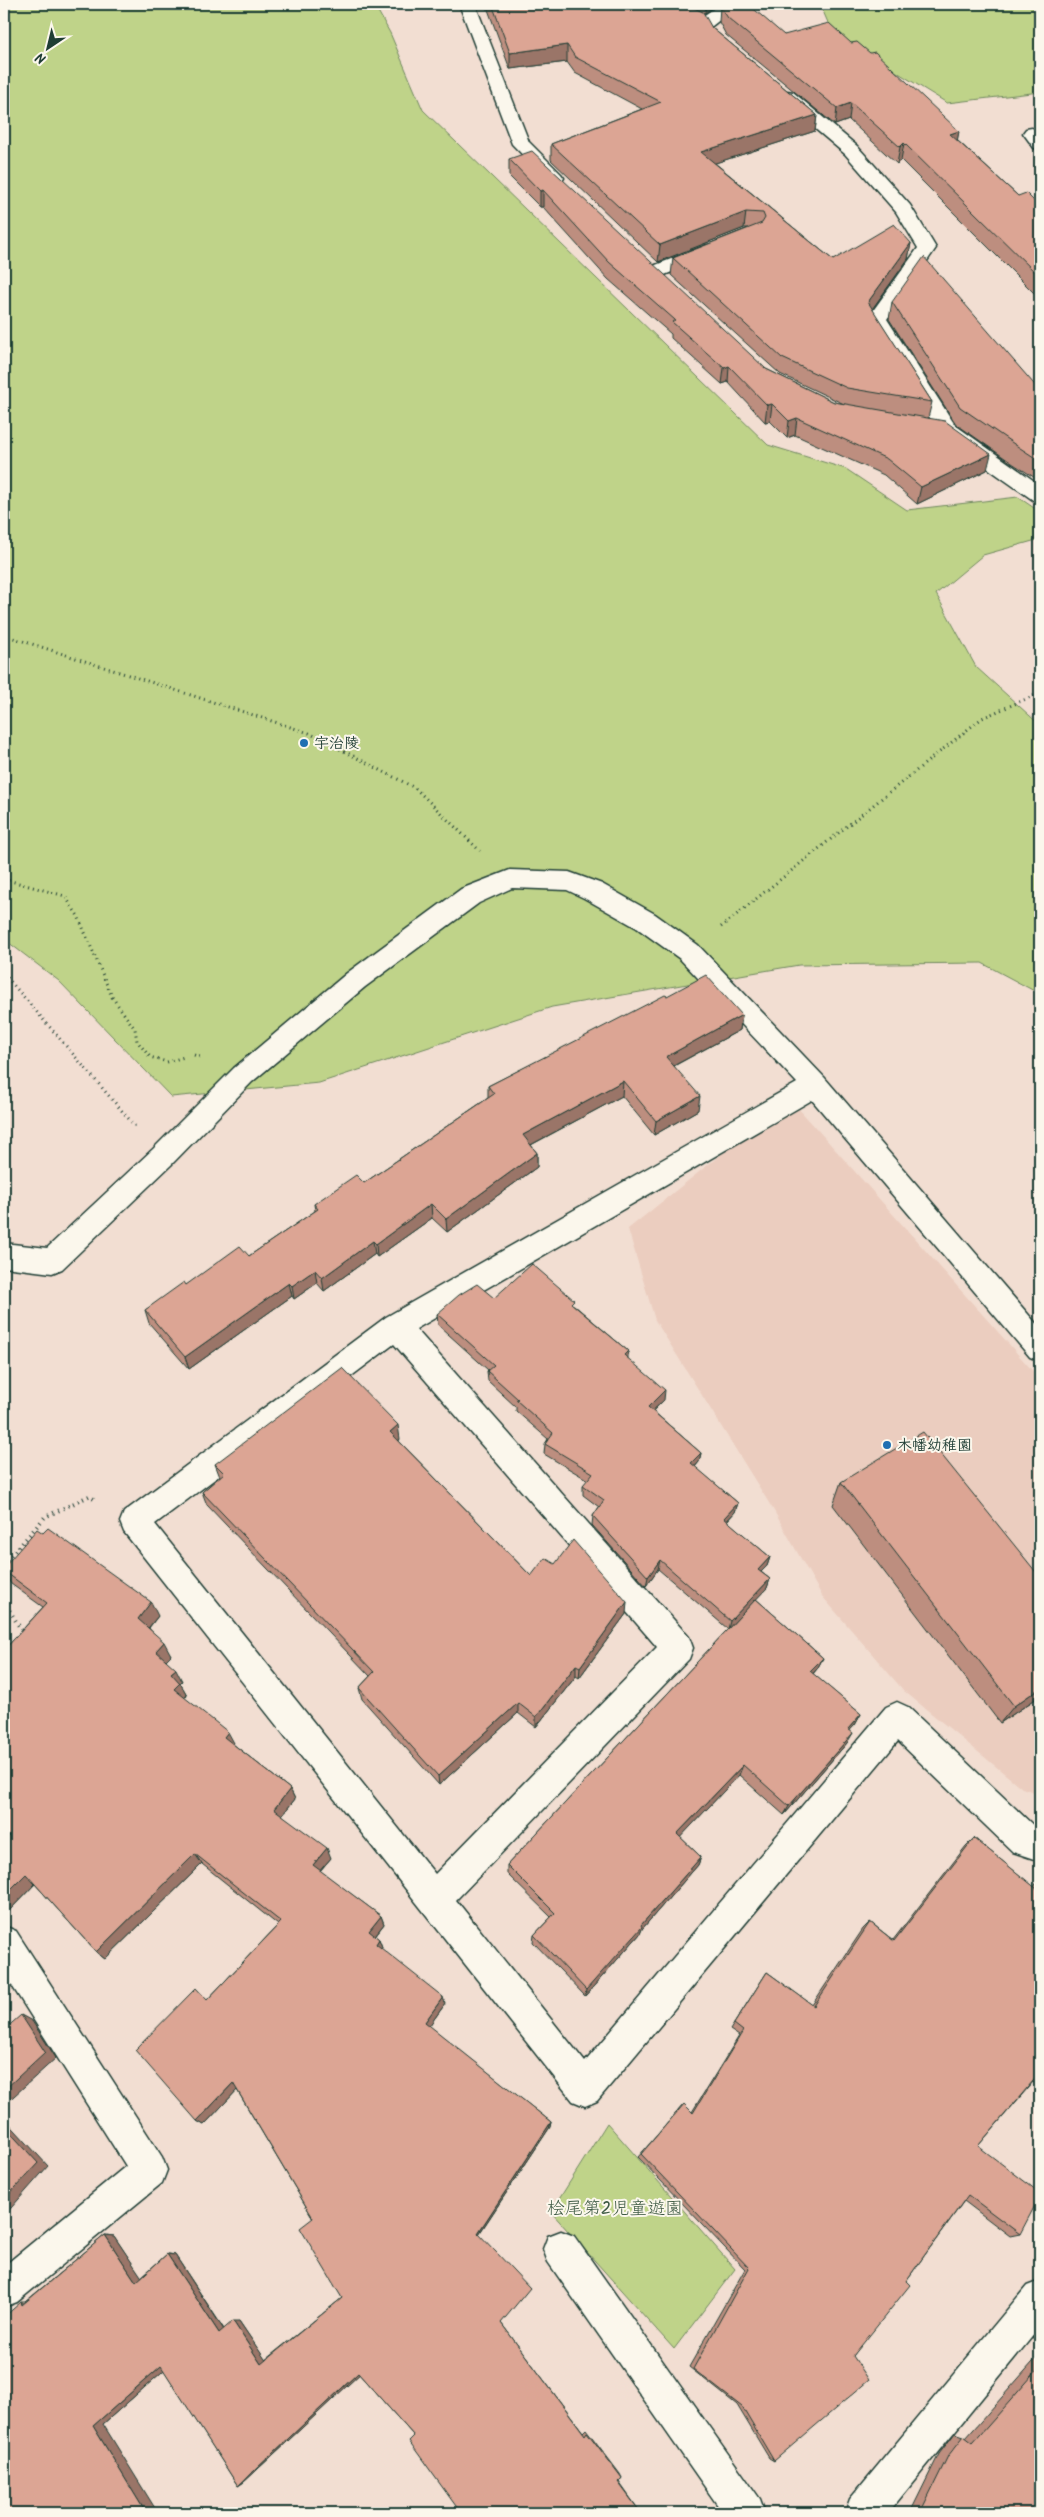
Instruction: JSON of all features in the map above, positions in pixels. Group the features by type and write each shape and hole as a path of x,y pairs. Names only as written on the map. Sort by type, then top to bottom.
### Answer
{"street":[{"path":"467,4 521,144 566,189"},
{"path":"718,39 699,18 732,4"},
{"path":"770,82 851,150 904,209 927,248 877,319 948,430 1040,495"},
{"path":"669,285 648,265 726,244"},
{"path":"921,425 948,430"},
{"path":"4,1255 52,1261 162,1157 243,1074 356,980 470,896 510,879 569,881 593,891 646,921 689,952 815,1085 1040,1348"},
{"path":"815,1085 396,1326 135,1522 585,2089 897,1718 1025,1840 1040,1845"},
{"path":"396,1326 678,1648 434,1898"},
{"path":"4,1943 148,2170 4,2289"},
{"path":"561,2249 746,2513"},
{"path":"864,2513 1040,2299"}],"path":[{"path":"4,634 309,733 414,788 510,879"},
{"path":"689,952 982,718 1040,693"},
{"path":"4,879 65,896 78,916 112,997 136,1029 137,1041 150,1057 167,1062 184,1057"},
{"path":"4,974 162,1157"},
{"path":"4,1564 45,1517 89,1496 135,1522"},
{"path":"4,1601 24,1634 17,1640"}],"shaded area":[{"name":"木幡幼稚園","path":"790,1099 1040,1379 1040,1794 1022,1788 904,1691 822,1596 774,1511 655,1320 628,1229"}],"green space":[{"path":"4,4 374,4 390,33 423,110 768,445 846,469 907,510 1018,497 1040,512 1040,539 983,555 936,594 976,667 1040,725 1040,994 982,963 799,965 552,1007 319,1083 171,1097 59,981 4,939"},
{"path":"820,4 1040,4 1040,92 947,103 832,32"},
{"name":"桧尾第2児童遊園","path":"607,2123 735,2269 674,2349 551,2212"}],"building":[{"path":"492,4 685,4 703,12 712,28 817,115 701,152 833,260 894,224 911,243 868,302 932,402 847,388 782,358 673,258 762,223 765,218 763,213 746,212 660,245 551,144 661,102 575,57 567,45 510,53"},
{"path":"722,4 748,4 784,35 829,23 851,43 857,42 870,53 875,52 959,131 950,134 1018,196 1026,193 1040,207 1040,277 904,143 900,147 851,103 837,108 728,18 720,6"},
{"path":"532,151 766,369 834,402 945,421 991,454 921,487 887,459 797,418 789,421 772,404 767,405 729,366 724,368 672,322 675,320 609,262 543,190 540,191 509,159"},
{"path":"924,257 1040,391 1040,461 960,407 892,302"},
{"path":"706,975 742,1015 666,1057 700,1096 656,1121 623,1081 523,1135 537,1153 446,1219 431,1204 376,1244 373,1241 322,1278 315,1270 292,1286 289,1283 185,1357 145,1310 184,1282 186,1285 240,1246 249,1256 318,1209 314,1204 356,1175 364,1183 494,1094 488,1086"},
{"path":"532,1264 574,1300 571,1303 628,1351 624,1355 665,1390 648,1407 701,1453 691,1463 738,1503 724,1518 770,1557 758,1570 770,1579 730,1621 660,1560 648,1577 593,1516 604,1500 583,1485 593,1473 545,1444 553,1433 487,1371 494,1365 437,1314 459,1295 477,1284 494,1298"},
{"path":"342,1368 398,1425 390,1432 531,1576 545,1558 555,1564 573,1540 627,1602 580,1667 576,1665 536,1717 518,1703 438,1776 359,1688 374,1672 202,1492 224,1473 215,1464"},
{"path":"923,1432 1040,1577 1040,1688 1014,1706 841,1482"},
{"path":"48,1528 151,1602 138,1619 164,1642 156,1651 176,1669 171,1673 180,1683 174,1689 228,1732 224,1737 290,1789 274,1809 327,1848 313,1865 381,1916 369,1931 379,1939 376,1944 443,1997 425,2022 551,2122 478,2233 530,2288 501,2323 585,2435 587,2432 622,2478 618,2482 641,2513 461,2513 409,2441 414,2436 358,2373 238,2486 161,2366 93,2426 146,2513 4,2513 4,2317 21,2302 22,2305 105,2235 136,2282 167,2254 219,2333 233,2321 261,2364 342,2298 300,2228 313,2218 233,2083 197,2121 135,2050 196,1988 207,2000 281,1922 195,1854 96,1952 26,1874 4,1896 4,1842 10,1836 4,1831 4,1650 47,1603 4,1571 4,1567 37,1529 43,1533"},
{"path":"756,1599 823,1658 810,1671 861,1714 848,1729 853,1733 789,1806 743,1765 677,1834 701,1857 586,1990 534,1935 555,1913 507,1865"},
{"path":"974,1838 1037,1889 1040,1883 1040,2075 978,2146 1040,2193 1040,2196 1020,2234 968,2195 906,2281 910,2285 853,2356 869,2380 774,2461 742,2407 693,2369 749,2268 641,2154 684,2104 693,2113 743,2031 734,2024 767,1972 814,2006 870,1922 894,1941"},
{"path":"21,2015 45,2052 4,2090 4,2030"},
{"path":"4,2126 38,2163 4,2200"},
{"path":"1040,2367 1040,2513 920,2513 948,2456 964,2436 973,2443"}],"place":[{"name":"宇治陵","path":"304,743"},
{"name":"木幡幼稚園","path":"887,1445"}]}
